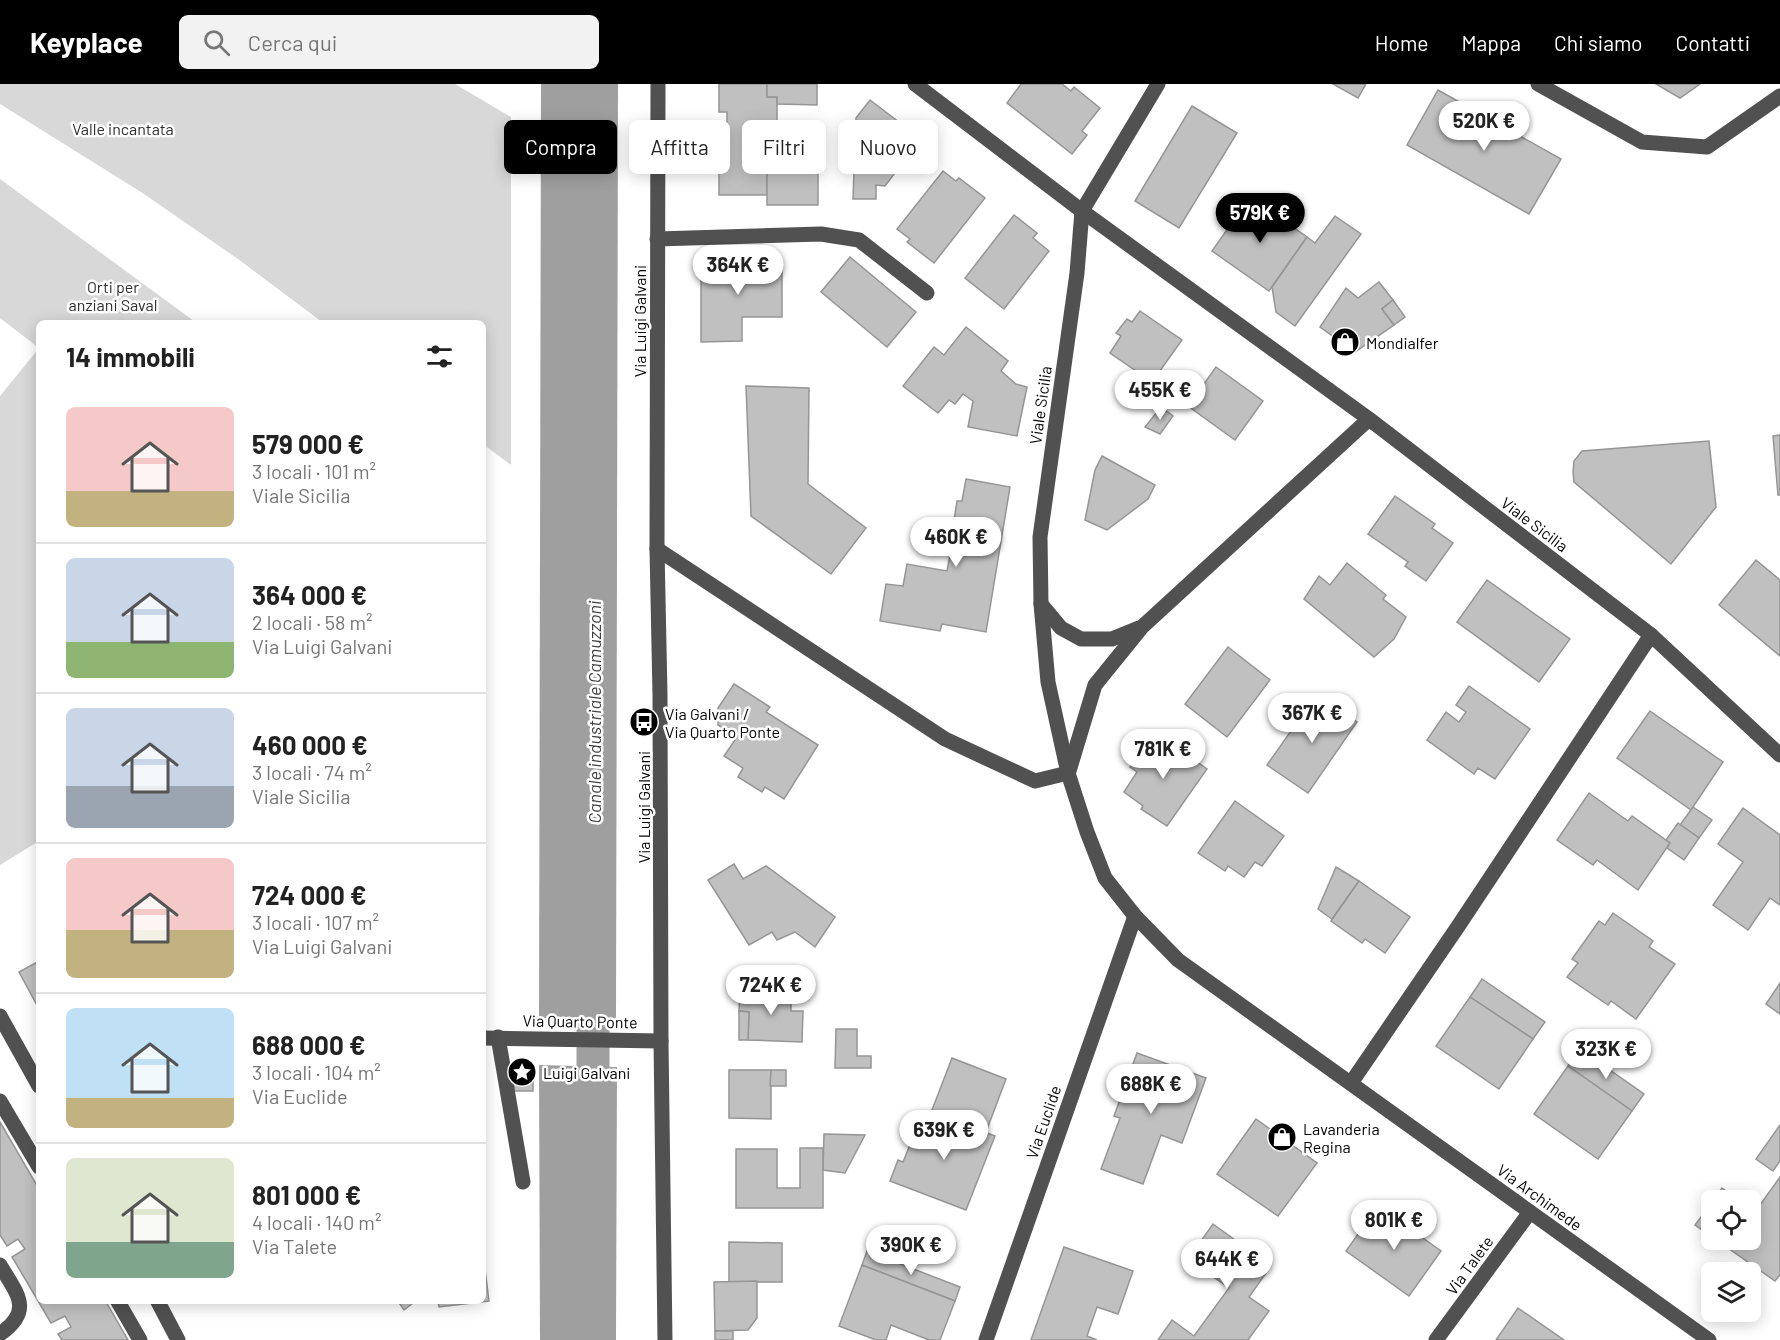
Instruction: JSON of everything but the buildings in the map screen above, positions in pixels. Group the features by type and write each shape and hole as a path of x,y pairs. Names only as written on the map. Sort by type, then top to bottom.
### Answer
{"street":[{"name":"Via Luigi Galvani","path":"658,84 657,549 665,1340"},
{"name":"Viale Sicilia","path":"915,84 1082,211 1369,420 1652,635 1780,755"},
{"path":"1082,211 1158,84"},
{"path":"1538,84 1642,142 1707,147 1780,96"},
{"name":"Viale Sicilia","path":"1068,773 1048,682 1041,604 1040,537 1077,273 1082,211"},
{"path":"657,239 821,234 859,240 927,292"},
{"path":"657,549 945,739 1035,781 1068,773 1095,685 1142,627 1369,420"},
{"path":"1041,604 1061,628 1081,639 1112,639 1142,627"},
{"path":"1351,1083 1652,635"},
{"name":"Via Archimede","path":"1068,773 1105,878 1135,916 1178,960 1709,1340"},
{"name":"Via Euclide","path":"986,1340 1135,916"},
{"path":"0,1016 36,1081"},
{"name":"Via Quarto Ponte","path":"523,1182 491,1038 661,1041"},
{"path":"0,1101 36,1162"},
{"name":"Via Talete","path":"1436,1340 1530,1212"},
{"path":"0,1265 19,1297 21,1308 17,1318 0,1334"},
{"path":"119,1304 140,1340"},
{"path":"159,1304 178,1340"}],"green space":[{"name":"Valle incantata","path":"0,84 455,84 511,117 511,120 504,120 504,174 511,174 511,465 486,446 486,320 319,320 238,259 141,192 0,104"},
{"path":"0,179 192,320 36,320 36,346 0,318"},
{"name":"Orti per anziani Saval","path":"36,352 36,843 0,865 0,396"}],"water":[{"path":"541,84 618,84 616,1019 539,1018 541,174 617,174 617,120 541,120"},
{"path":"539,1065 617,1067 616,1340 540,1340"}],"waterway":[{"name":"Canale industriale Camuzzoni","path":"593,973 593,1110"}],"place":[{"name":"Mondialfer","path":"1345,342"},
{"name":"Via Galvani / Via Quarto Ponte","path":"644,722"},
{"name":"Luigi Galvani","path":"522,1072"},
{"name":"Lavanderia Regina","path":"1282,1137"}]}
